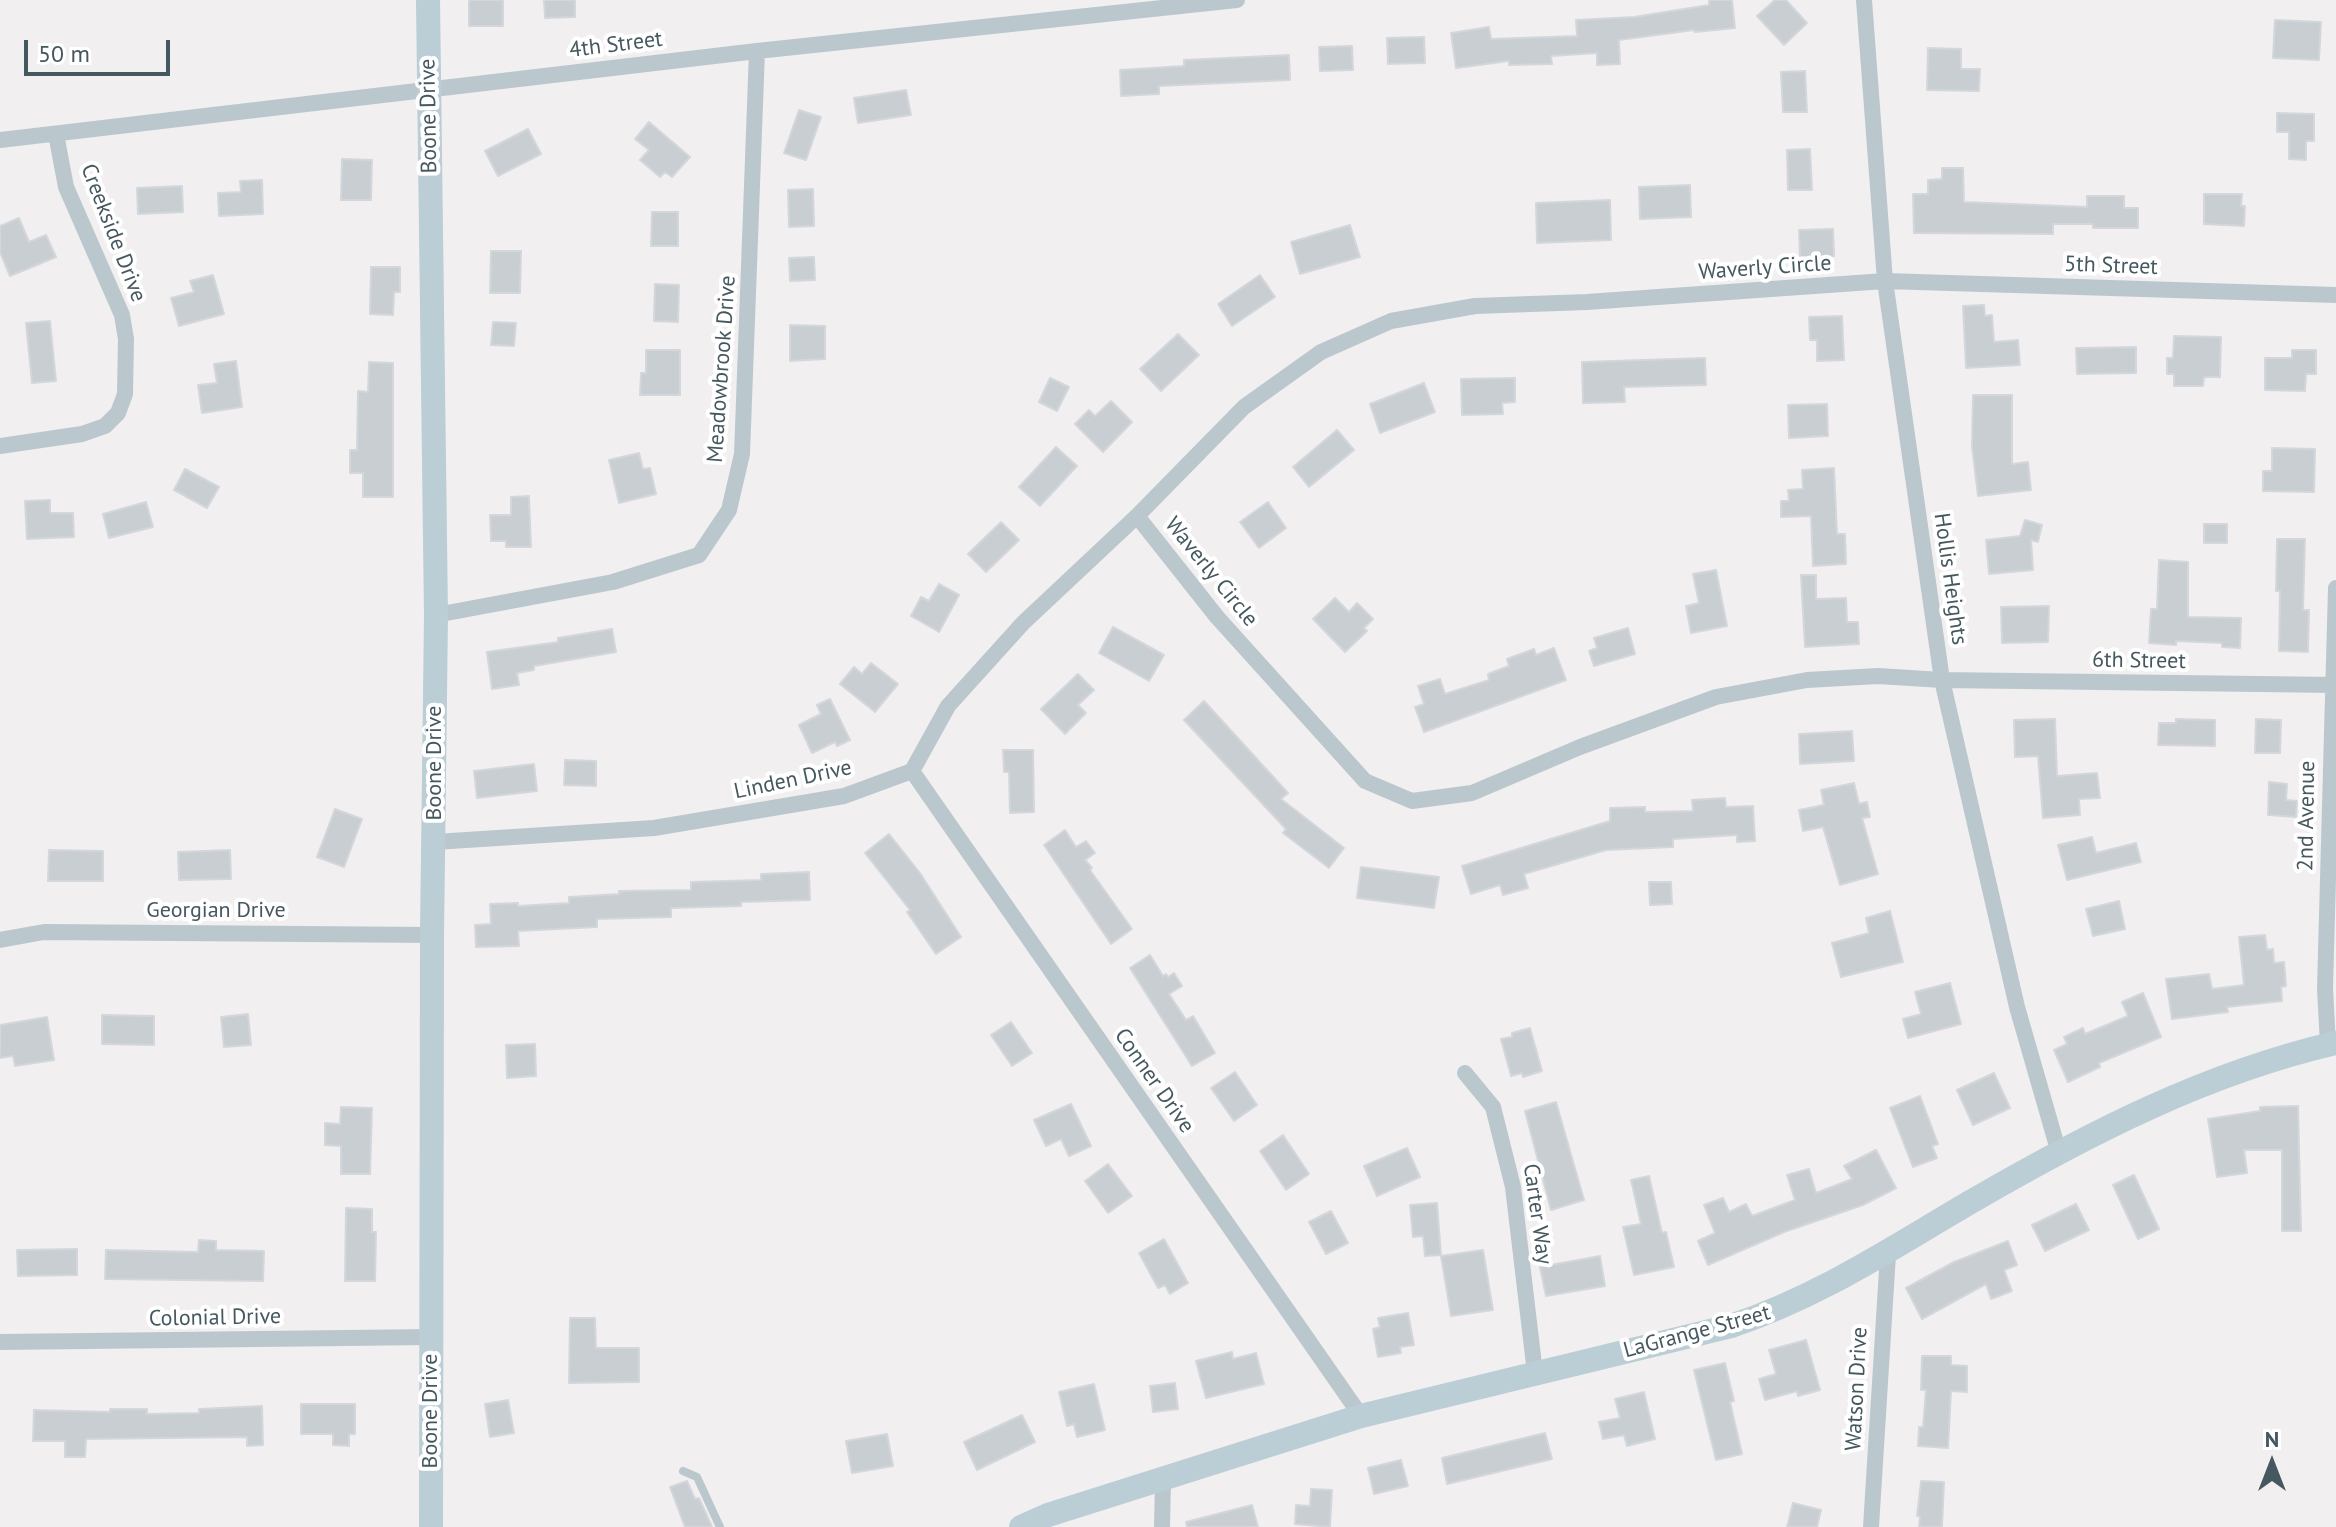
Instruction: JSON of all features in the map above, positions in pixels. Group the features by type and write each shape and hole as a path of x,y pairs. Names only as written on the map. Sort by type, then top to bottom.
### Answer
{"street":[{"name":"Boone Drive","path":"428,0 436,615 431,1527"},
{"name":"4th Street","path":"0,140 757,51 1237,0"},
{"name":"Hollis Heights","path":"1864,0 1885,281 1942,680 2017,1007 2059,1153"},
{"name":"Meadowbrook Drive","path":"436,615 613,582 699,555 729,510 742,454 757,51"},
{"name":"Creekside Drive","path":"0,446 82,434 105,426 118,413 125,394 126,339 122,315 66,187 56,134"},
{"name":"5th Street","path":"1885,281 2336,295"},
{"name":"Waverly Circle","path":"1885,281 1587,302 1475,306 1391,321 1321,352 1244,407 1137,516 1217,617 1365,781 1412,801 1472,793 1580,747 1716,697 1807,680 1878,676 1942,680"},
{"path":"912,771 948,706 1023,623 1137,516"},
{"name":"2nd Avenue","path":"2332,1044 2325,988 2336,588"},
{"name":"6th Street","path":"1942,680 2334,685"},
{"name":"Linden Drive","path":"435,842 654,828 844,796 912,771"},
{"name":"Conner Drive","path":"912,771 1361,1416"},
{"name":"Georgian Drive","path":"0,940 44,932 432,935"},
{"name":"LaGrange Street","path":"1021,1527 1048,1515 1361,1416 1731,1326 1775,1312 1888,1254 1971,1202 2158,1102 2259,1065 2332,1044"},
{"name":"Carter Way","path":"1465,1073 1493,1107 1513,1187 1535,1373"},
{"name":"Watson Drive","path":"1871,1527 1888,1254"},
{"name":"Colonial Drive","path":"0,1342 431,1337"},
{"path":"1162,1527 1163,1480"}],"lane":[{"path":"683,1471 697,1477 720,1527"}],"building":[{"path":"469,0 503,0 503,26 469,26"},
{"path":"544,0 575,0 575,17 545,18"},
{"path":"1709,0 1732,0 1735,28 1619,40 1620,64 1597,65 1597,53 1551,56 1552,64 1509,65 1509,61 1456,68 1451,33 1489,27 1491,39 1577,36 1576,20 1634,17 1709,5"},
{"path":"1775,0 1786,0 1807,23 1784,45 1757,16"},
{"path":"2275,20 2321,22 2319,60 2273,58"},
{"path":"1424,37 1425,63 1388,64 1387,38"},
{"path":"1352,46 1353,70 1320,71 1319,47"},
{"path":"1928,48 1961,49 1961,69 1980,69 1979,91 1927,90"},
{"path":"1289,55 1290,80 1159,86 1159,94 1121,96 1120,70 1184,66 1184,60"},
{"path":"1805,71 1807,112 1783,112 1781,72"},
{"path":"906,90 911,115 858,123 854,98"},
{"path":"799,110 821,117 806,160 784,153"},
{"path":"2277,113 2314,114 2314,141 2306,141 2306,160 2289,159 2289,132 2277,132"},
{"path":"649,122 690,157 672,177 665,172 660,177 640,160 649,150 635,139"},
{"path":"528,129 541,154 498,176 485,151"},
{"path":"1810,149 1812,190 1788,190 1787,150"},
{"path":"342,159 372,160 371,200 341,200"},
{"path":"1942,168 1963,168 1964,202 2087,207 2087,196 2124,196 2124,208 2138,208 2138,228 2053,224 2053,234 1914,233 1913,194 1928,194 1928,180 1942,179"},
{"path":"262,180 263,214 219,216 218,193 241,192 240,181"},
{"path":"1690,185 1691,217 1640,219 1639,187"},
{"path":"182,186 183,212 138,214 137,188"},
{"path":"813,189 814,226 789,227 788,190"},
{"path":"2204,194 2242,194 2244,226 2204,224"},
{"path":"1610,200 1611,240 1537,243 1536,203"},
{"path":"652,212 678,212 678,246 651,246"},
{"path":"19,218 29,242 46,235 56,257 10,276 0,252 0,226"},
{"path":"1350,225 1360,257 1300,274 1291,242"},
{"path":"1833,229 1834,256 1800,257 1799,230"},
{"path":"491,251 521,251 520,293 490,293"},
{"path":"814,257 815,280 790,281 789,258"},
{"path":"371,267 400,267 400,292 394,292 393,315 370,314"},
{"path":"213,275 224,314 179,326 171,298 194,292 190,281"},
{"path":"1260,275 1275,297 1232,326 1218,304"},
{"path":"655,284 679,285 678,322 654,321"},
{"path":"1984,305 1985,316 1992,315 1994,342 2018,340 2020,365 1966,368 1963,306"},
{"path":"1842,316 1844,360 1817,361 1817,340 1810,340 1809,317"},
{"path":"50,321 56,381 32,383 26,323"},
{"path":"493,322 516,323 514,346 491,345"},
{"path":"790,325 825,326 825,359 790,361"},
{"path":"1178,334 1199,355 1161,391 1140,369"},
{"path":"2174,336 2221,337 2220,377 2204,377 2203,386 2174,386 2174,374 2167,374 2167,358 2173,358"},
{"path":"2136,347 2136,373 2077,374 2076,348"},
{"path":"646,350 680,350 680,395 640,395 641,373 646,373"},
{"path":"2292,350 2316,350 2316,374 2306,374 2305,391 2265,390 2265,358 2292,358"},
{"path":"1705,358 1706,385 1624,387 1625,402 1583,403 1582,362"},
{"path":"236,361 242,407 202,413 198,385 217,383 214,364"},
{"path":"369,362 393,363 393,497 363,497 363,473 350,473 350,450 357,450 358,391 368,392"},
{"path":"1050,378 1069,387 1057,411 1039,402"},
{"path":"1515,378 1515,402 1502,403 1503,414 1462,415 1461,379"},
{"path":"1424,383 1435,412 1380,433 1370,404"},
{"path":"1973,395 2012,395 2012,464 2028,462 2031,490 1978,496 1972,446"},
{"path":"1111,401 1132,422 1103,452 1075,424 1089,410 1095,416"},
{"path":"1827,404 1828,436 1789,438 1788,405"},
{"path":"1337,430 1354,450 1309,487 1293,467"},
{"path":"1056,447 1077,466 1040,506 1019,487"},
{"path":"2272,448 2315,449 2314,492 2263,491 2263,471 2272,471"},
{"path":"639,453 643,469 650,468 656,494 619,503 609,460"},
{"path":"1834,468 1837,534 1845,534 1846,564 1813,566 1811,516 1781,517 1781,501 1789,501 1788,490 1803,489 1802,470"},
{"path":"185,469 219,487 207,508 174,490"},
{"path":"529,496 531,547 506,547 506,541 491,541 490,515 511,515 511,497"},
{"path":"50,500 50,513 73,513 74,537 27,539 25,501"},
{"path":"146,502 153,527 109,538 103,514"},
{"path":"1268,502 1286,528 1259,548 1240,522"},
{"path":"2025,520 2042,525 2038,542 2031,540 2033,570 1989,574 1986,540 2020,536"},
{"path":"1001,522 1019,540 986,572 968,554"},
{"path":"2204,524 2227,524 2227,543 2204,543"},
{"path":"2277,539 2305,539 2303,610 2309,610 2308,652 2279,651"},
{"path":"2159,560 2188,562 2188,617 2241,618 2240,648 2222,647 2222,643 2149,643 2151,609 2157,609"},
{"path":"1716,570 1727,626 1691,633 1686,606 1699,603 1693,574"},
{"path":"1801,575 1816,575 1816,599 1846,598 1847,622 1858,622 1859,644 1805,647"},
{"path":"939,584 959,595 939,632 911,616 921,597 929,601"},
{"path":"1335,598 1349,612 1357,603 1373,619 1364,628 1367,631 1345,652 1313,619"},
{"path":"2049,606 2048,642 2002,643 2001,607"},
{"path":"1113,627 1164,655 1149,681 1099,653"},
{"path":"1628,628 1635,654 1594,666 1589,651 1597,648 1594,638"},
{"path":"612,629 616,652 534,666 534,670 517,673 519,685 492,689 487,652 558,642 558,638"},
{"path":"1554,648 1566,680 1424,732 1415,707 1424,704 1418,686 1440,679 1445,694 1489,680 1488,674 1509,666 1507,659 1534,649 1536,655"},
{"path":"871,663 898,684 875,712 840,684 854,667 862,674"},
{"path":"1078,674 1094,690 1078,705 1086,713 1065,734 1041,709"},
{"path":"830,699 850,740 837,746 835,742 812,753 799,725 821,714 817,705"},
{"path":"1204,701 1288,793 1281,799 1344,848 1329,868 1283,833 1286,829 1184,720"},
{"path":"2055,719 2057,776 2097,773 2100,798 2079,799 2080,815 2043,818 2038,756 2015,757 2014,720"},
{"path":"2176,719 2215,720 2215,746 2158,745 2159,723 2176,723"},
{"path":"2256,719 2281,720 2280,753 2255,753"},
{"path":"1852,731 1854,761 1800,764 1799,734"},
{"path":"1003,750 1033,750 1034,812 1010,813 1009,772 1004,772"},
{"path":"565,760 596,761 596,786 564,785"},
{"path":"534,764 537,791 477,798 474,771"},
{"path":"2269,782 2287,784 2286,800 2297,801 2296,817 2268,815"},
{"path":"1854,783 1859,804 1867,802 1870,817 1862,818 1878,874 1840,885 1823,827 1803,831 1799,810 1824,805 1821,790"},
{"path":"1725,798 1726,807 1753,806 1755,841 1737,842 1737,835 1673,839 1673,847 1606,850 1524,874 1528,888 1503,895 1500,885 1471,894 1462,866 1610,821 1610,808 1645,807 1645,812 1693,811 1692,800"},
{"path":"335,809 362,819 344,867 317,857"},
{"path":"1065,830 1076,847 1086,841 1095,853 1085,860 1132,929 1111,944 1044,845"},
{"path":"889,834 920,873 961,937 936,954 907,912 910,910 865,853"},
{"path":"2092,837 2096,853 2136,843 2141,862 2067,880 2058,845"},
{"path":"49,850 103,851 103,881 48,881"},
{"path":"230,850 231,879 179,880 178,852"},
{"path":"1361,867 1439,877 1434,908 1357,898"},
{"path":"809,872 810,900 671,908 671,917 597,919 597,927 518,931 519,946 476,947 475,925 491,924 490,904 569,903 569,897 619,894 619,891 691,890 691,882 761,880 761,874"},
{"path":"1649,882 1671,882 1672,904 1650,905"},
{"path":"2119,901 2125,929 2093,936 2086,909"},
{"path":"1890,911 1903,962 1841,977 1832,943 1869,933 1866,918"},
{"path":"2265,935 2267,950 2273,949 2274,963 2284,962 2286,986 2281,987 2282,1001 2227,1007 2228,1012 2172,1019 2166,979 2209,974 2212,989 2244,985 2239,937"},
{"path":"1150,955 1163,976 1174,973 1182,986 1169,994 1186,1020 1193,1016 1215,1053 1192,1066 1130,968"},
{"path":"1950,983 1961,1024 1908,1038 1903,1019 1921,1014 1915,992"},
{"path":"2143,993 2161,1037 2099,1063 2100,1067 2068,1082 2054,1050 2067,1044 2064,1037 2083,1028 2085,1034 2128,1016 2122,1002"},
{"path":"248,1014 251,1045 224,1047 221,1017"},
{"path":"102,1015 154,1016 154,1045 102,1044"},
{"path":"47,1017 54,1060 15,1066 13,1056 0,1058 0,1025"},
{"path":"1011,1022 1032,1053 1012,1066 991,1035"},
{"path":"1530,1028 1542,1071 1523,1077 1522,1073 1511,1076 1501,1039"},
{"path":"535,1044 536,1076 507,1078 506,1045"},
{"path":"1235,1072 1257,1105 1234,1121 1211,1088"},
{"path":"1994,1073 2010,1108 1973,1125 1957,1090"},
{"path":"1920,1096 1938,1144 1932,1146 1937,1158 1913,1167 1890,1108"},
{"path":"1556,1102 1584,1200 1551,1210 1525,1111"},
{"path":"1071,1104 1091,1146 1069,1156 1061,1139 1046,1146 1034,1120"},
{"path":"2298,1106 2301,1231 2282,1231 2282,1150 2244,1150 2247,1173 2217,1177 2208,1119 2260,1111 2260,1107"},
{"path":"341,1107 372,1108 370,1174 341,1174 341,1146 325,1145 325,1123 340,1124"},
{"path":"1283,1135 1309,1174 1286,1190 1260,1151"},
{"path":"1407,1148 1420,1177 1377,1196 1364,1166"},
{"path":"1876,1150 1896,1188 1863,1205 1784,1232 1708,1265 1698,1241 1715,1233 1704,1205 1723,1198 1729,1212 1746,1204 1752,1216 1795,1200 1787,1175 1809,1169 1816,1193 1852,1179 1844,1166"},
{"path":"1108,1164 1132,1196 1108,1213 1085,1181"},
{"path":"2134,1175 2159,1229 2138,1239 2113,1185"},
{"path":"1649,1176 1662,1233 1666,1232 1674,1267 1634,1275 1623,1227 1641,1224 1631,1180"},
{"path":"1437,1203 1441,1255 1425,1256 1423,1236 1413,1237 1410,1205"},
{"path":"2076,1204 2089,1230 2045,1251 2032,1225"},
{"path":"346,1208 372,1209 372,1232 376,1232 375,1281 345,1281"},
{"path":"1331,1211 1348,1243 1326,1254 1309,1222"},
{"path":"1164,1239 1188,1283 1170,1294 1165,1285 1158,1288 1139,1253"},
{"path":"199,1240 216,1241 216,1250 264,1251 263,1281 105,1279 106,1250 198,1252"},
{"path":"2008,1241 2017,1265 2004,1270 2012,1291 1991,1299 1986,1284 1922,1319 1906,1288 1954,1262"},
{"path":"77,1249 77,1275 18,1276 17,1250"},
{"path":"1483,1250 1493,1310 1451,1316 1441,1256"},
{"path":"1600,1256 1605,1286 1546,1296 1540,1267"},
{"path":"1408,1313 1414,1345 1400,1347 1401,1353 1378,1357 1373,1329 1380,1327 1378,1318"},
{"path":"570,1318 595,1318 596,1348 639,1348 639,1382 569,1383"},
{"path":"1806,1340 1820,1390 1798,1396 1797,1391 1765,1400 1759,1379 1776,1374 1769,1350"},
{"path":"1232,1352 1233,1359 1256,1353 1264,1384 1206,1398 1196,1361"},
{"path":"1922,1356 1951,1356 1951,1365 1967,1366 1967,1392 1951,1391 1948,1448 1918,1446 1926,1390 1921,1390"},
{"path":"1725,1363 1742,1454 1716,1460 1694,1370"},
{"path":"1175,1383 1178,1409 1153,1412 1150,1386"},
{"path":"1094,1384 1105,1430 1077,1437 1074,1424 1067,1426 1059,1392"},
{"path":"1644,1392 1655,1439 1627,1446 1624,1435 1603,1439 1599,1422 1620,1418 1615,1399"},
{"path":"508,1400 514,1433 490,1437 485,1404"},
{"path":"301,1404 355,1404 355,1434 349,1434 349,1446 333,1445 333,1434 301,1434"},
{"path":"262,1406 263,1445 247,1446 247,1437 86,1439 85,1457 65,1457 65,1441 33,1441 34,1410 110,1412 110,1409 147,1409 147,1414 199,1413 199,1409"},
{"path":"1022,1415 1035,1442 977,1470 964,1442"},
{"path":"1545,1433 1552,1459 1447,1484 1442,1458"},
{"path":"887,1434 893,1466 852,1473 846,1441"},
{"path":"1401,1460 1408,1486 1374,1494 1368,1468"},
{"path":"687,1481 695,1499 699,1498 712,1527 685,1527 670,1487"},
{"path":"1921,1481 1944,1482 1942,1527 1919,1527 1920,1516 1917,1516"},
{"path":"1311,1489 1332,1490 1330,1527 1295,1524 1296,1505 1310,1506"},
{"path":"1793,1503 1821,1510 1817,1527 1787,1527"},
{"path":"1252,1505 1258,1527 1187,1527 1186,1522"}]}
